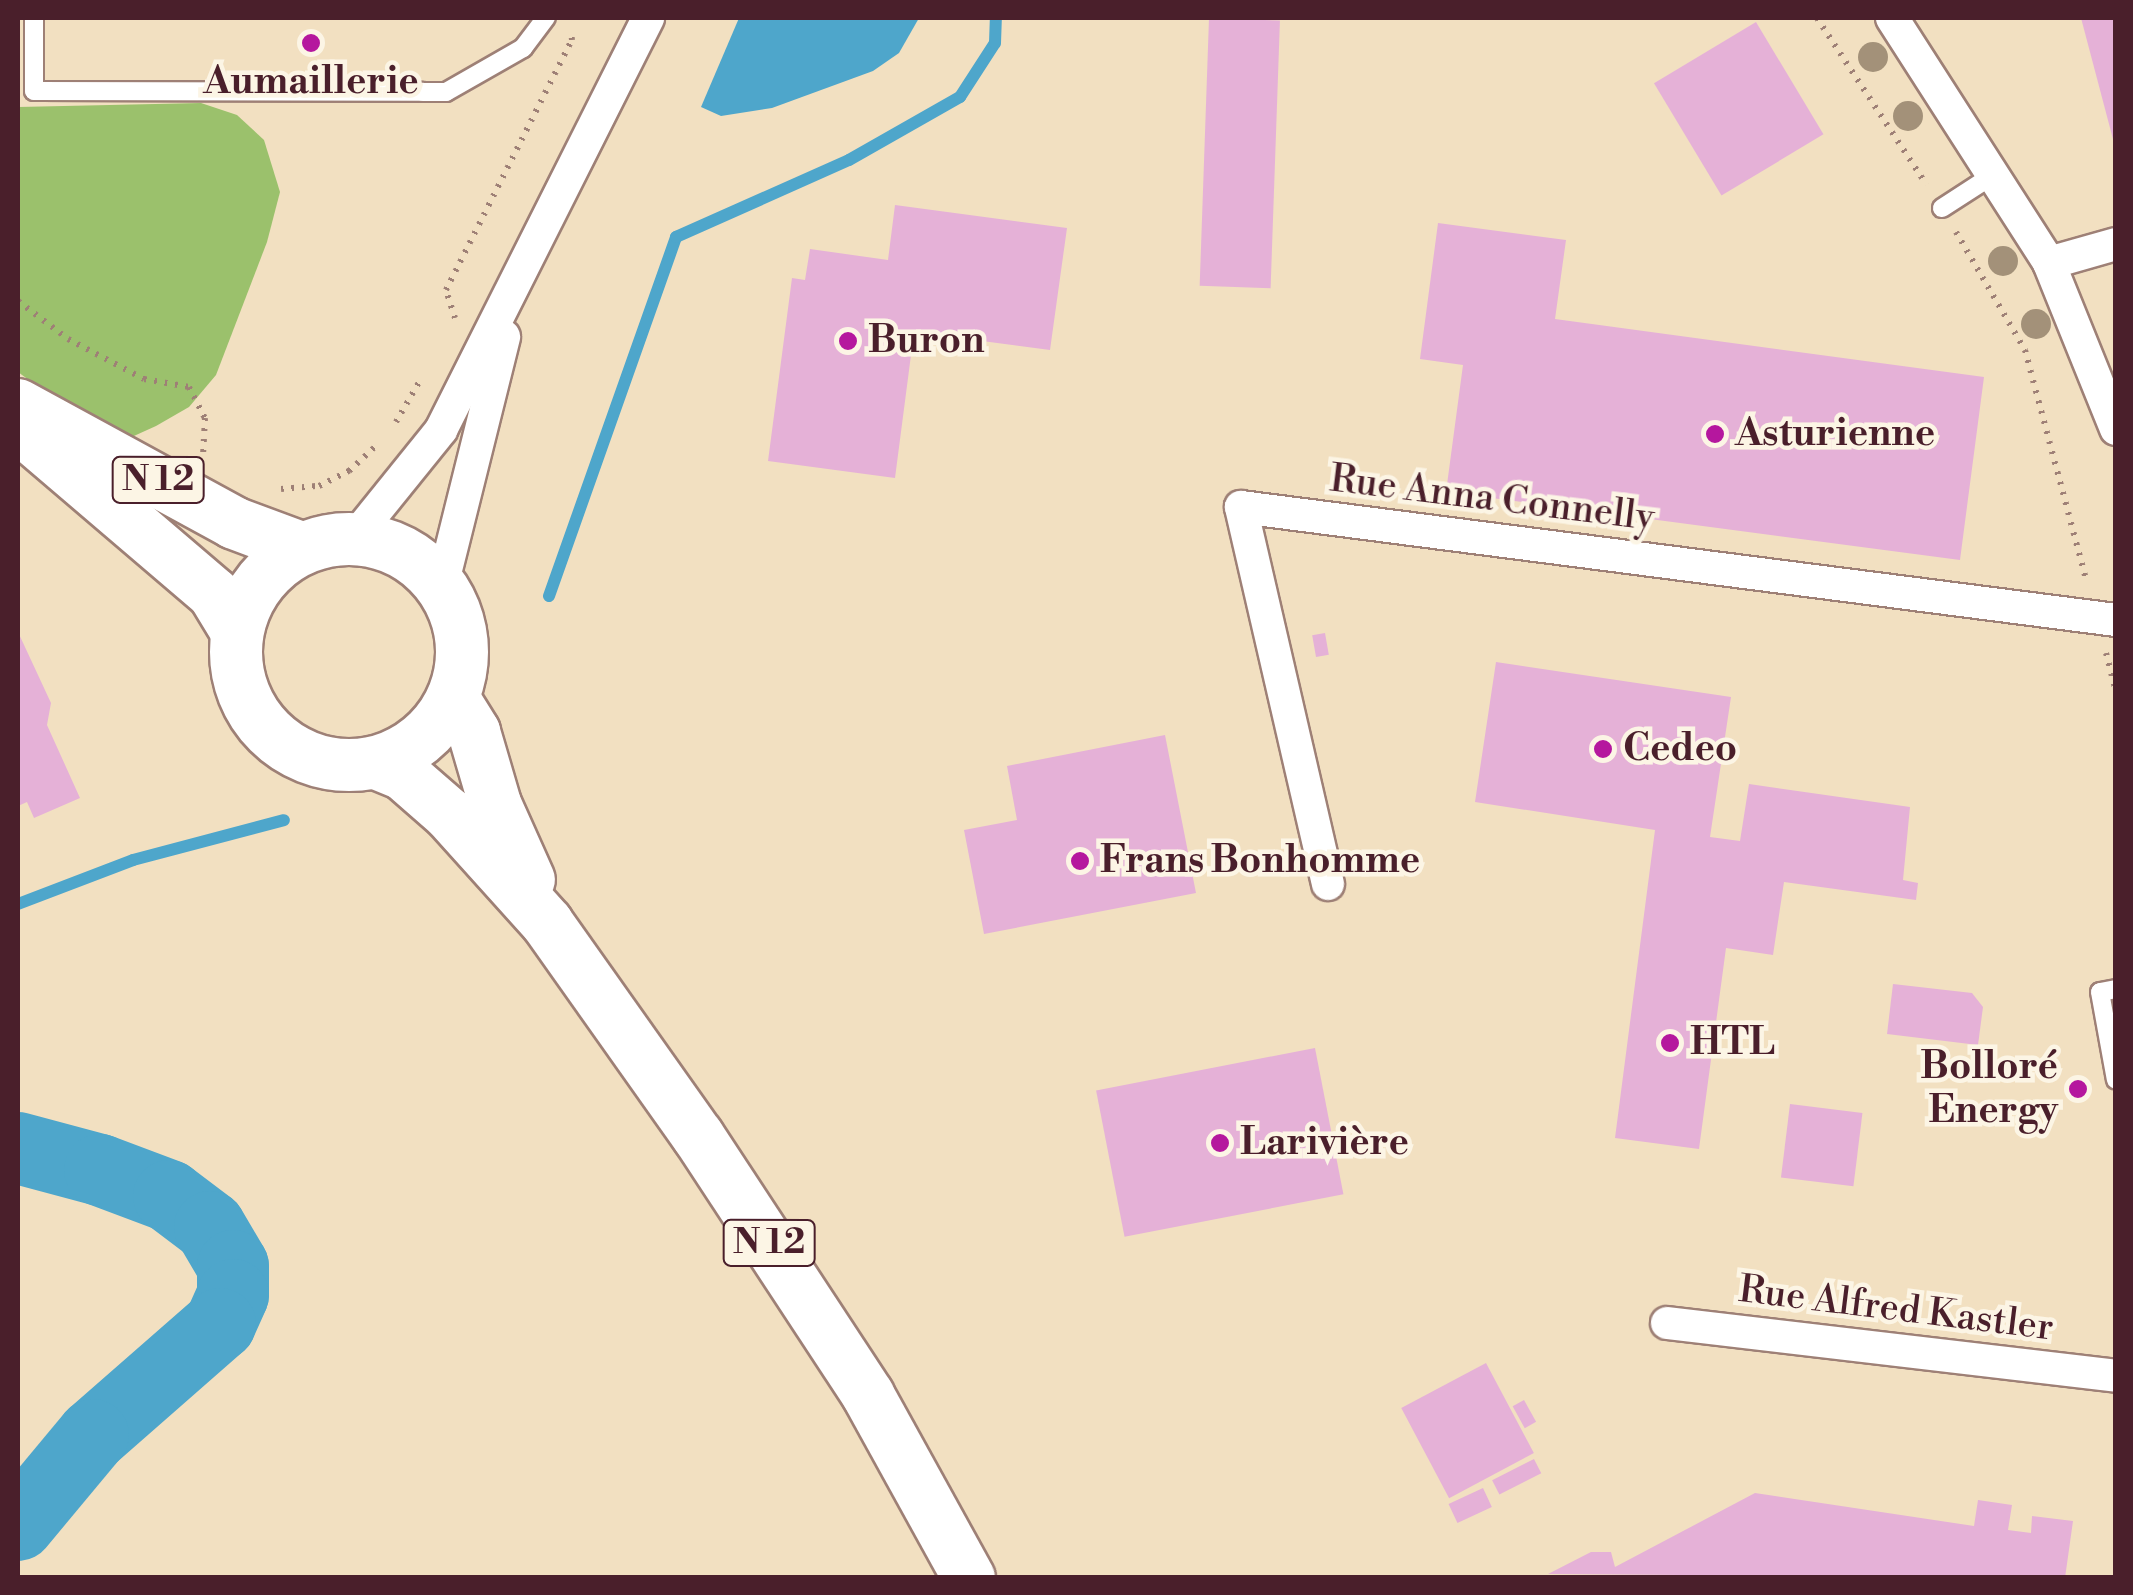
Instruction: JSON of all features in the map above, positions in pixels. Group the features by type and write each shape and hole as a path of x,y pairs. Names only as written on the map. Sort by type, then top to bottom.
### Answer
{"main road":[{"name":"N 12","path":"18,405 234,523 301,548"},
{"name":"N 12","path":"18,426 214,594 237,632"},
{"path":"354,538 388,545 418,561 442,586 458,621 462,660 453,698 435,728 408,750 376,763 338,766 302,757 271,736 248,706 236,670 237,632 258,582 301,548 354,538"},
{"name":"N 12","path":"453,698 474,732 495,804 547,923"},
{"name":"N 12","path":"376,763 404,774 449,814 547,923 698,1136 868,1395 969,1578"}],"street":[{"path":"354,538 442,430 648,18"},
{"path":"1892,18 2049,263 2116,428"},
{"path":"2049,263 2116,244"},
{"path":"442,586 515,289"},
{"name":"Rue Anna Connelly","path":"1328,884 1241,507 2106,619"},
{"name":"Rue Alfred Kastler","path":"1667,1323 2116,1376"}],"lane":[{"path":"34,18 34,91 404,92 446,92 522,48 546,18"},
{"path":"1942,208 1993,175"},
{"path":"2116,989 2100,992 2116,1080"}],"path":[{"path":"446,336 455,319 446,290 572,40 568,18"},
{"path":"1817,18 1942,208 2025,350 2106,619 2116,692"},
{"path":"18,301 68,339 144,378 188,387 205,418 202,457"},
{"path":"390,428 428,368"},
{"path":"269,490 318,486 349,471 381,440"}],"green space":[{"path":"201,103 237,115 264,140 280,192 267,242 216,375 189,407 156,426 125,440 105,436 18,372 18,107"}],"water":[{"path":"739,18 919,18 899,53 873,71 772,108 721,116 701,107"}],"building":[{"path":"1209,18 1280,20 1271,288 1200,286"},
{"path":"2081,18 2116,18 2114,143"},
{"path":"1756,22 1823,134 1721,196 1654,83"},
{"name":"Buron","path":"895,205 1067,228 1050,350 914,332 895,478 768,461 792,278 805,280 810,249 888,260"},
{"name":"Asturienne","path":"1438,223 1566,240 1555,319 1984,377 1960,560 1446,492 1463,365 1420,359"},
{"path":"18,632 51,703 47,725 80,798 34,818 27,802 18,806"},
{"path":"1325,633 1329,655 1316,657 1312,635"},
{"path":"1496,662 1731,697 1710,837 1740,841 1749,784 1910,807 1903,880 1918,883 1916,900 1784,882 1773,955 1726,948 1699,1149 1615,1138 1655,830 1475,802"},
{"name":"Frans Bonhomme","path":"1165,735 1196,893 984,934 964,830 1017,820 1007,766"},
{"path":"1893,984 1972,993 1983,1007 1978,1045 1887,1034"},
{"name":"Larivière","path":"1315,1048 1343,1194 1125,1237 1096,1091"},
{"path":"1790,1104 1862,1113 1853,1186 1781,1177"},
{"path":"1486,1363 1534,1453 1449,1498 1401,1408"},
{"path":"1524,1400 1536,1422 1525,1428 1513,1406"},
{"path":"1534,1459 1541,1473 1499,1495 1492,1480"},
{"path":"1483,1488 1492,1507 1457,1523 1449,1504"},
{"path":"1755,1493 1974,1526 1978,1500 2012,1505 2008,1530 2031,1533 2032,1516 2073,1521 2065,1578 1548,1574 1591,1552 1611,1552 1615,1567"}],"waterway":[{"path":"549,596 676,237 849,160 960,97 995,43 996,18"},
{"path":"18,904 133,860 284,820"},
{"path":"18,1148 100,1170 169,1196 210,1227 233,1266 233,1295 220,1324 93,1435 18,1525"}],"place":[{"name":"Aumaillerie","path":"311,43"},
{"name":"Buron","path":"848,341"},
{"name":"Asturienne","path":"1715,434"},
{"name":"Cedeo","path":"1603,749"},
{"name":"Frans Bonhomme","path":"1080,861"},
{"name":"HTL","path":"1670,1043"},
{"name":"Bolloré Energy","path":"2078,1089"},
{"name":"Larivière","path":"1220,1143"}]}
